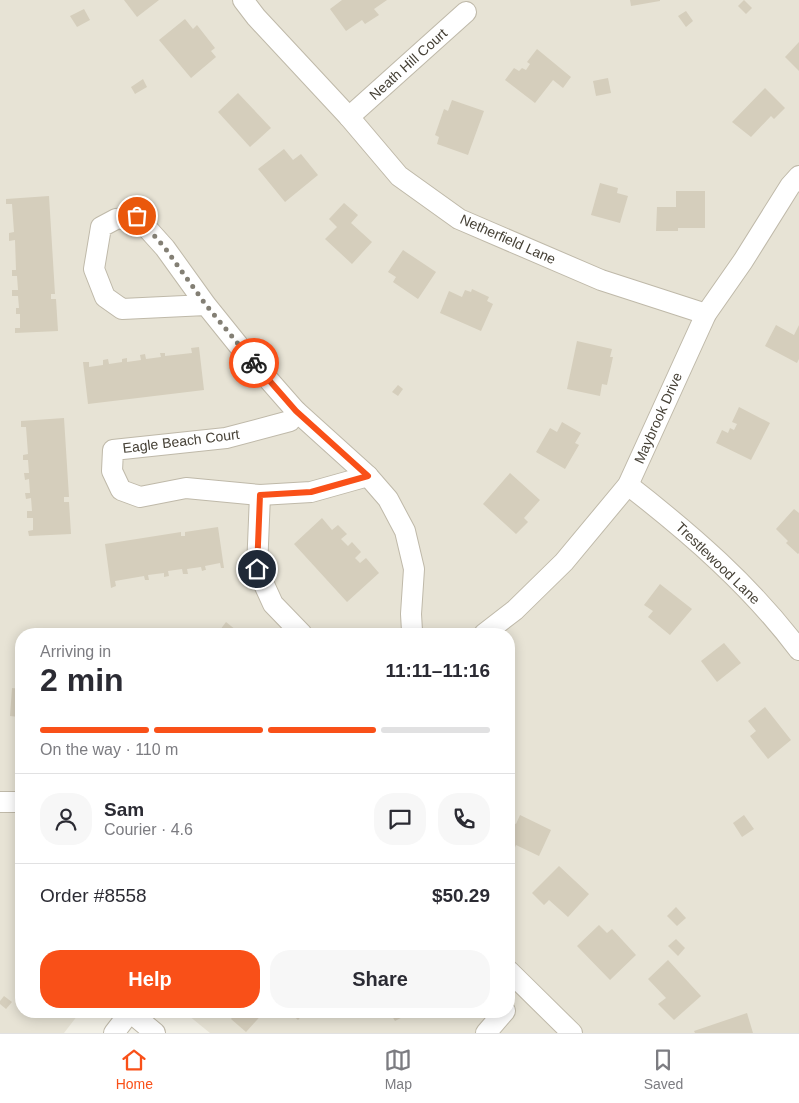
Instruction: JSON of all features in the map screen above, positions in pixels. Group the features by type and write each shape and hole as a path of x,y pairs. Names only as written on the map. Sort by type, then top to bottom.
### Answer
{"street":[{"name":"Netherfield Lane","path":"243,0 256,18 349,117 399,176 459,219 601,280 706,314"},
{"name":"Neath Hill Court","path":"349,117 466,12"},
{"name":"Maybrook Drive","path":"492,628 515,610 564,562 628,485 706,314 743,261 790,186 799,176"},
{"path":"206,305 122,309 106,297 94,269 102,227 116,219 137,216 165,248 206,305 239,346 296,411 368,476 388,499 405,531 414,569 412,628"},
{"name":"Eagle Beach Court","path":"296,411 290,421 226,438 113,450 112,471 121,490 140,497 186,488 260,495 311,492 368,476"},
{"name":"Trestlewood Lane","path":"628,485 672,519 723,564 780,625 799,650"},
{"path":"260,495 257,569 272,604 296,628"},
{"path":"0,802 15,802"},
{"path":"515,977 572,1033"},
{"path":"515,1000 525,988"},
{"path":"114,1033 126,1018"},
{"path":"138,1018 155,1033"},
{"path":"486,1033 499,1018"}],"shaded area":[{"path":"0,0 799,0 799,1033 210,1033 192,1018 515,1018 515,628 15,628 15,1018 76,1018 64,1033 0,1033"}],"building":[{"path":"124,0 159,0 137,17"},
{"path":"342,0 387,0 374,9 379,15 365,24 362,20 346,31 330,9"},
{"path":"630,0 660,0 660,1 631,6"},
{"path":"744,0 752,8 746,14 738,6"},
{"path":"84,9 90,20 77,27 70,16"},
{"path":"686,11 693,21 686,27 678,16"},
{"path":"185,19 193,29 197,25 215,48 211,51 216,57 191,78 159,40"},
{"path":"799,42 799,71 785,57"},
{"path":"537,49 571,77 563,88 553,80 535,103 505,80 514,68 519,71 522,68 526,70 530,64 527,62"},
{"path":"608,78 611,93 596,96 593,81"},
{"path":"143,79 147,87 135,94 131,87"},
{"path":"765,88 785,108 774,119 771,116 751,137 732,122"},
{"path":"238,93 271,128 250,147 218,112"},
{"path":"452,100 484,111 468,155 437,144 439,137 435,135 444,109 448,111"},
{"path":"284,149 293,160 301,154 318,175 285,202 258,169"},
{"path":"600,183 618,188 617,193 628,196 620,223 591,215"},
{"path":"676,191 705,191 705,228 678,228 678,231 656,231 657,207 676,207"},
{"path":"49,196 55,294 51,294 51,299 56,299 58,331 15,333 15,328 20,328 20,314 16,314 16,308 19,308 18,296 12,296 12,290 18,290 17,276 12,276 12,270 16,270 15,240 9,241 9,233 14,232 12,204 6,204 6,199"},
{"path":"344,203 358,215 351,223 372,242 352,264 325,239 337,227 329,219"},
{"path":"403,250 436,272 418,299 393,282 396,277 388,272"},
{"path":"472,289 489,297 487,301 493,304 481,331 440,313 449,291 462,297 465,290 471,292"},
{"path":"776,325 794,335 799,325 799,359 797,363 765,346"},
{"path":"577,341 612,349 610,357 613,357 607,385 602,384 600,396 567,389"},
{"path":"199,347 204,390 88,404 83,362 89,362 89,367 103,365 103,360 108,359 109,364 122,362 122,359 127,358 127,362 141,360 140,355 145,354 146,359 161,357 160,353 165,353 165,356 192,353 191,348"},
{"path":"398,385 403,389 398,396 392,392"},
{"path":"739,407 770,423 751,460 716,443 722,430 728,433 730,428 734,430 737,424 732,422"},
{"path":"64,418 69,497 64,497 64,502 69,502 71,534 29,536 28,531 33,530 33,518 27,518 27,511 32,511 31,498 26,499 25,493 30,493 29,479 25,480 24,473 29,473 28,460 23,460 23,455 28,454 26,427 21,427 21,421"},
{"path":"562,422 581,433 575,443 579,445 565,469 536,452 550,428 557,432"},
{"path":"510,473 540,500 524,518 528,522 516,534 483,504"},
{"path":"794,509 799,513 798,554 786,543 788,541 776,529"},
{"path":"322,518 332,530 338,525 347,534 341,539 348,546 352,542 361,552 355,558 360,563 366,558 379,573 347,602 294,544"},
{"path":"218,527 224,568 221,568 220,563 205,566 206,570 202,571 201,567 187,569 188,574 183,574 182,569 168,571 169,576 164,577 164,573 148,575 149,580 145,580 144,576 115,581 116,586 111,588 105,544 181,532 181,536 185,536 185,532"},
{"path":"660,584 692,609 670,635 648,617 653,611 644,605"},
{"path":"226,622 234,628 222,628"},
{"path":"724,643 741,663 717,682 701,661"},
{"path":"12,688 15,688 15,717 10,716"},
{"path":"765,707 791,740 768,759 750,736 756,731 748,721"},
{"path":"520,815 551,830 539,856 516,845 515,847 516,824"},
{"path":"744,815 754,829 742,837 733,823"},
{"path":"559,866 589,894 568,917 549,900 544,905 532,893"},
{"path":"676,907 686,918 677,926 667,916"},
{"path":"599,925 607,933 612,929 636,955 610,980 577,946"},
{"path":"676,939 685,948 678,956 668,946"},
{"path":"668,960 701,996 674,1020 658,1004 666,998 648,979"},
{"path":"4,996 12,1002 6,1009 0,1004"},
{"path":"747,1013 753,1033 695,1033 694,1031"},
{"path":"232,1018 259,1018 246,1032"}],"way so far":[{"path":"137,216 165,248 206,305 254,363"}],"route":[{"path":"254,363 296,411 368,476 311,492 260,495 257,569"}]}
